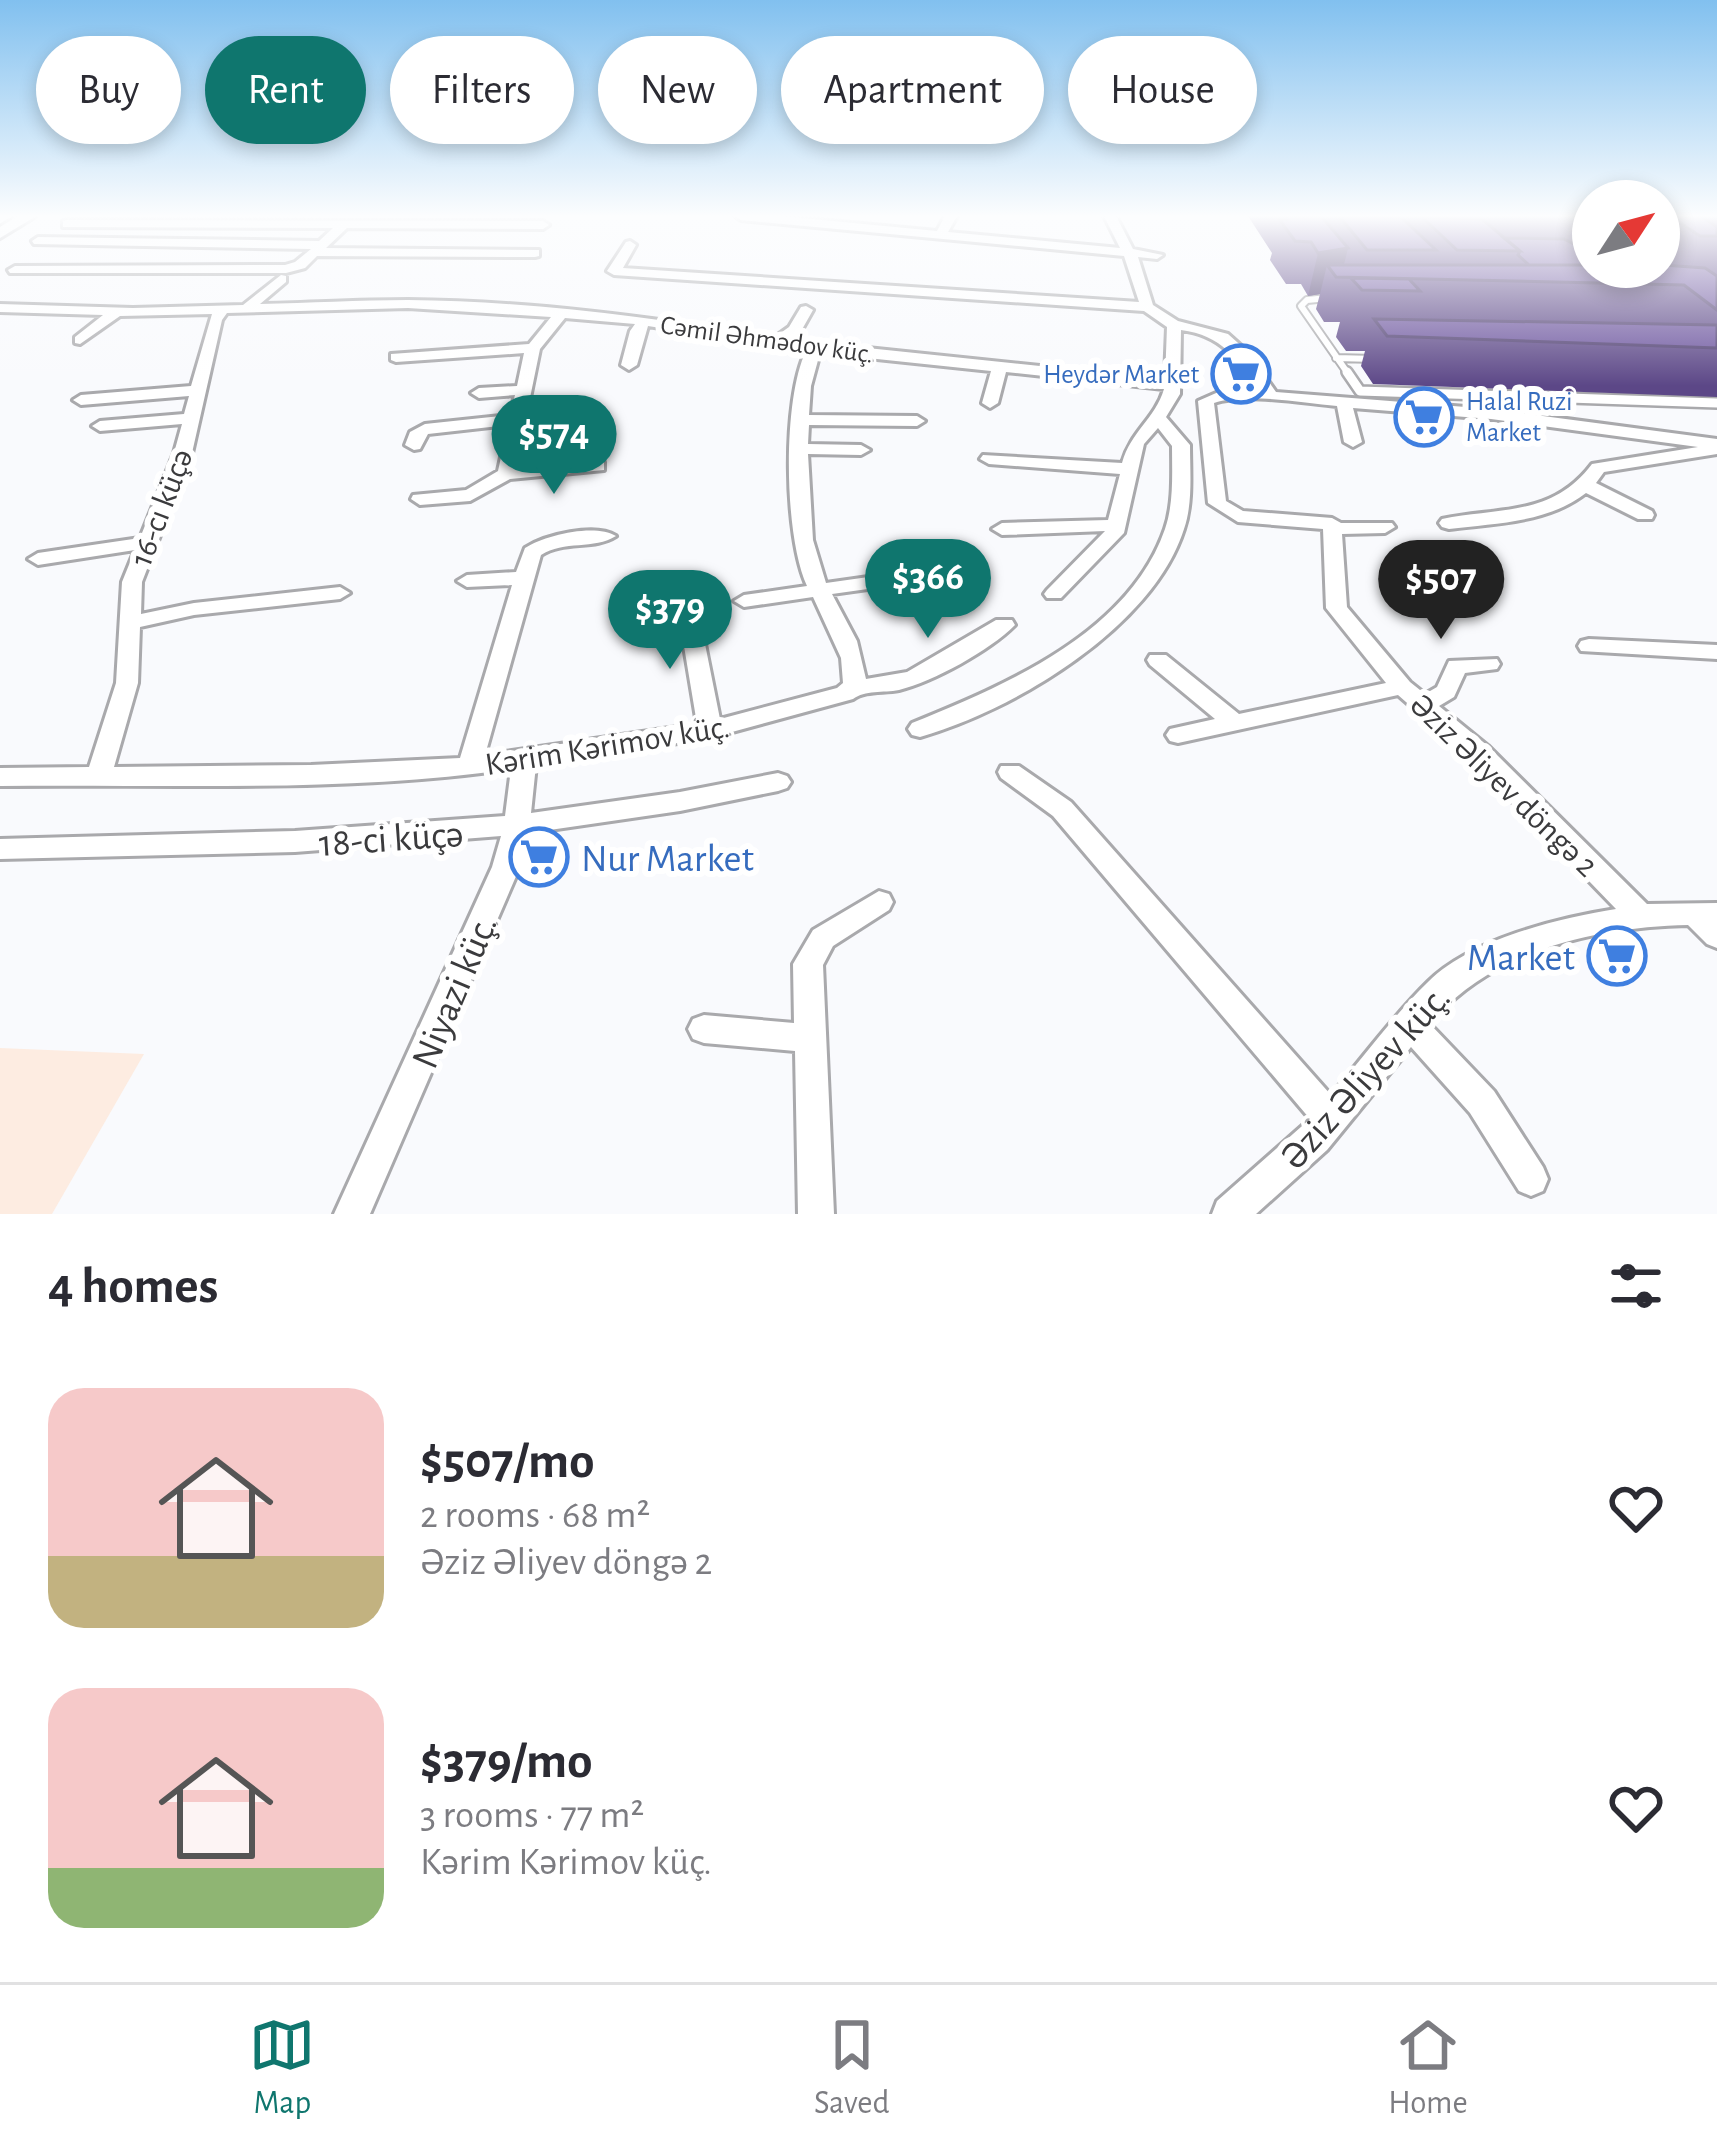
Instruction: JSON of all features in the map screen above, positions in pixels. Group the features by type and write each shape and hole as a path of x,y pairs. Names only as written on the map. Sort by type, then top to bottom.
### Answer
{"street":[{"path":"638,273 1147,307 1174,325 1225,335 1271,396"},
{"path":"1136,273 1147,307"},
{"path":"246,309 281,279"},
{"path":"408,304 425,286"},
{"name":"Cəmil Əhmədov küç.","path":"0,308 222,310 408,304 560,314 645,321 815,348 1173,386"},
{"name":"16-cı küçə","path":"98,775 127,683 131,582 175,474 215,320 222,310"},
{"path":"781,340 791,335 806,310"},
{"path":"80,340 117,311"},
{"path":"506,474 533,348 560,314"},
{"path":"629,365 637,331 645,321"},
{"path":"1054,594 1108,544 1118,525 1136,443 1158,417 1173,386 1174,325"},
{"path":"396,357 533,348"},
{"path":"815,348 804,367 801,449 807,560 856,666 854,686"},
{"path":"990,404 1000,367"},
{"path":"81,400 199,390"},
{"path":"479,393 525,390"},
{"path":"1385,526 1335,529 1320,520 1238,516 1216,503 1206,401 1223,395 1271,396 1491,414 1717,446"},
{"path":"1344,402 1353,442"},
{"path":"920,729 997,699 1064,658 1108,623 1143,585 1174,532 1180,500 1181,445 1158,417"},
{"path":"100,426 192,418"},
{"path":"414,445 418,432 425,429 520,419"},
{"path":"803,420 917,421"},
{"path":"513,448 594,441"},
{"path":"1449,524 1550,507 1589,487 1598,468 1604,466 1717,446"},
{"path":"801,449 861,450"},
{"path":"989,460 1130,469"},
{"path":"420,499 470,495 506,474 598,466"},
{"path":"1589,487 1645,515"},
{"path":"1002,529 1118,525"},
{"name":"Əziz Əliyev döngə 2","path":"1335,529 1333,600 1402,687 1479,752 1640,915"},
{"path":"470,766 532,552 540,545 606,536"},
{"path":"38,559 144,543"},
{"path":"744,601 939,573"},
{"path":"467,581 525,578"},
{"path":"131,623 194,609 340,593"},
{"path":"687,604 710,730"},
{"name":"Kərim Kərimov küç.","path":"0,777 289,775 524,760 710,730 832,700 854,686 888,686 940,668 1004,625"},
{"path":"1589,646 1717,652"},
{"path":"1158,660 1235,723"},
{"path":"1424,704 1446,692 1457,666 1489,664"},
{"path":"1178,735 1402,687"},
{"name":"Niyazi küç.","path":"352,1214 390,1138 506,866 517,828 524,760"},
{"path":"1010,772 1062,809 1332,1120"},
{"name":"18-ci küçə","path":"0,849 250,845 517,828 778,782"},
{"path":"816,1214 808,964 823,938 879,902"},
{"path":"1705,913 1717,936"},
{"name":"Əziz Əliyev küç.","path":"1236,1212 1332,1120 1440,989 1495,952 1640,915 1705,913"},
{"path":"1411,1024 1482,1102 1531,1179"},
{"path":"704,1029 810,1038"}],"lane":[{"path":"1339,298 1303,302 1353,387 1382,395 1717,403"},
{"path":"1316,329 1339,329"},
{"path":"1336,358 1383,359"}],"shaded area":[{"path":"0,1048 144,1054 52,1214 0,1214"}],"building":[{"path":"1333,273 1572,273 1572,282 1336,277"},
{"path":"1680,273 1717,276 1717,310 1680,285"},
{"path":"1351,278 1409,279 1420,291 1362,290"},
{"path":"1374,319 1717,325 1717,348 1387,336"}],"place":[{"name":"Heydər Market","path":"1241,374"},
{"name":"Halal Ruzi Market","path":"1424,417"},
{"name":"Nur Market","path":"539,857"},
{"name":"Market","path":"1617,956"}]}
